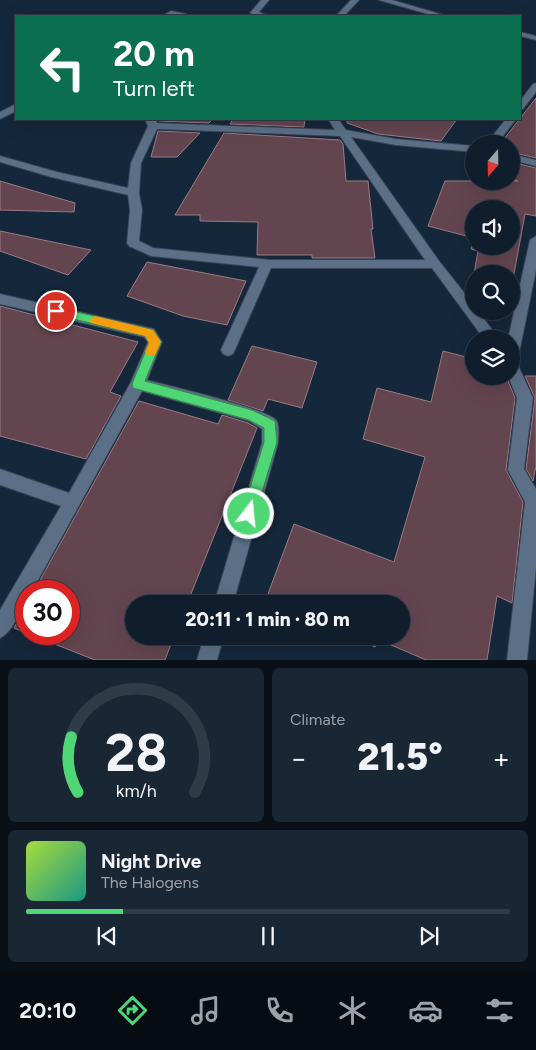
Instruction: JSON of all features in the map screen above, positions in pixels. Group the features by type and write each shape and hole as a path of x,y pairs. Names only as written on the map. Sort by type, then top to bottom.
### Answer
{"street":[{"path":"251,14 265,0"},
{"path":"341,15 355,0"},
{"path":"383,0 439,15"},
{"path":"521,34 536,38"},
{"path":"521,106 536,86"},
{"path":"0,116 15,108"},
{"path":"334,120 435,264 485,330"},
{"path":"498,135 510,120"},
{"path":"435,264 267,263 151,252 132,243 136,210 133,193 136,163 151,122 344,133 396,142 465,148"},
{"path":"0,159 55,175 133,193"},
{"path":"520,159 536,163"},
{"path":"517,330 536,240"},
{"path":"228,350 267,263"},
{"path":"0,299 149,333 155,342 138,384 74,502 0,628"},
{"path":"517,660 535,501 516,470 531,399 520,381"},
{"path":"138,384 252,416 270,425 270,442 226,595"},
{"path":"0,477 74,502"},
{"path":"207,660 211,645"}],"building":[{"path":"536,98 536,158 520,154 520,135 507,135 519,120 521,120 521,117"},
{"path":"159,120 212,120 209,123"},
{"path":"232,120 305,120 304,127 230,124"},
{"path":"347,120 456,120 441,141 378,134 347,123"},
{"path":"158,131 200,133 177,157 151,157"},
{"path":"224,133 340,140 343,144 346,181 368,181 375,258 312,258 312,255 257,255 258,222 200,221 200,215 175,215"},
{"path":"520,164 536,168 536,216 525,214 520,241 520,200 465,200 465,236 428,226 445,181 465,181 465,190 520,190"},
{"path":"0,181 75,203 74,212 0,210"},
{"path":"0,231 91,250 68,275 0,251"},
{"path":"477,255 517,255 516,265 476,265"},
{"path":"147,262 246,281 227,325 183,316 127,296"},
{"path":"0,306 138,342 110,392 121,396 86,459 0,436"},
{"path":"252,346 317,362 302,408 268,399 263,411 228,400"},
{"path":"443,351 465,357 465,385 510,385 515,398 506,470 523,502 512,603 497,596 487,660 426,660 391,645 410,645 410,595 268,595 294,524 394,562 425,457 363,439 377,388 431,402"},
{"path":"525,376 536,376 536,466 533,481 526,469 535,398"},
{"path":"139,401 218,424 222,415 248,423 257,428 191,595 125,595 125,645 171,645 165,660 95,660 57,645 80,645 80,580 40,580"}],"slow traffic":[{"path":"95,320 149,333 155,342 151,352"}],"route":[{"path":"56,311 149,333 155,342 138,384 252,416 270,425 270,442 249,514"}]}
